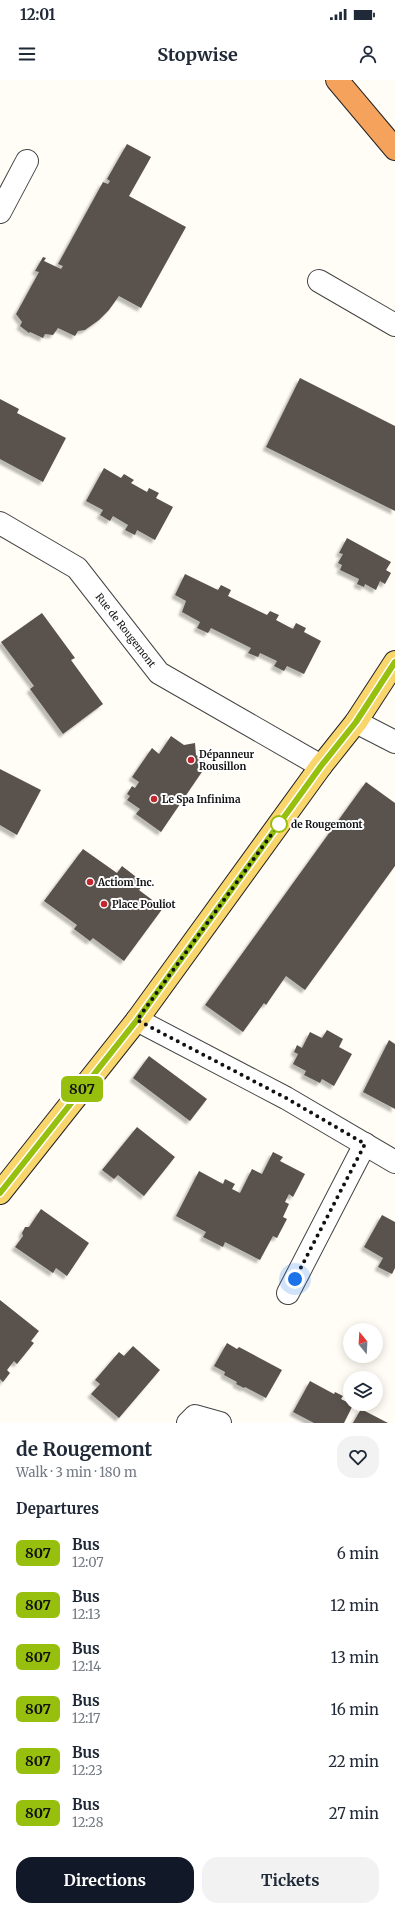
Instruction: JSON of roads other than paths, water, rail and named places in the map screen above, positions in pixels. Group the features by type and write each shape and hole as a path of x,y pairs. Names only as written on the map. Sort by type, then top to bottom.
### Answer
{"highway":[{"path":"337,80 395,150"}],"main road":[{"path":"0,1193 137,1020 321,766 356,722 395,662"}],"street":[{"path":"0,212 27,161"},
{"path":"319,281 395,325"},
{"name":"Rue de Rougemont","path":"0,523 77,568 159,673 321,766"},
{"path":"356,722 395,742"},
{"path":"137,1020 286,1098 395,1162"},
{"path":"288,1293 365,1144"},
{"path":"191,1420 220,1423"}],"place":[{"name":"Dépanneur Rousillon","path":"191,760"},
{"name":"Le Spa Infinima","path":"154,799"},
{"name":"de Rougemont","path":"279,824"},
{"name":"Actiom Inc.","path":"90,882"},
{"name":"Place Pouliot","path":"104,904"}]}
